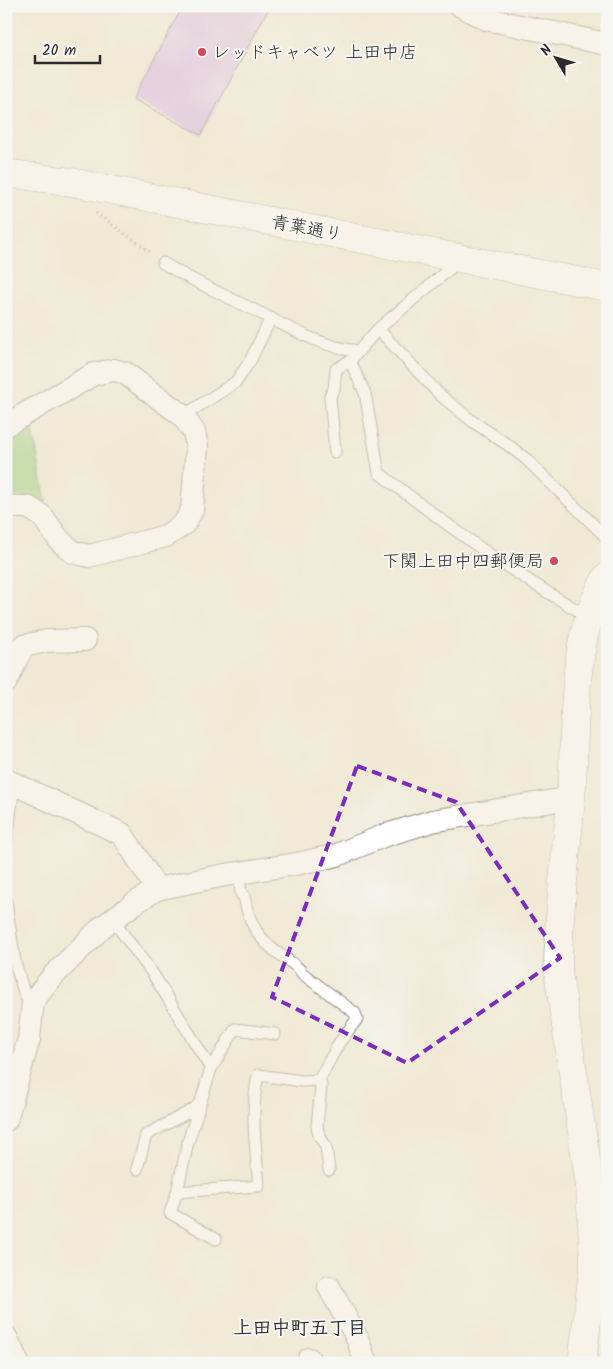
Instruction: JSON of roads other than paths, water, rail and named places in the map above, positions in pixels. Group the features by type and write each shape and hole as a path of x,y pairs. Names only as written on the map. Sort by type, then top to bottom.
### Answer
{"street":[{"path":"461,6 486,19 520,16 607,44"},
{"name":"青葉通り","path":"6,173 70,182 607,287"},
{"path":"6,425 94,374 114,370 125,373 183,416 194,432 197,446 192,510 184,524 166,536 90,556 73,552 60,541 42,516 28,507 6,507"},
{"path":"582,1363 594,1262 593,1221 590,1186 558,972 560,902 571,798 578,671 588,616 596,594 607,577"},
{"path":"6,682 23,646 47,641 85,640"},
{"path":"12,782 122,834 157,889"},
{"path":"6,1120 29,1039 33,1001 53,976 112,918 157,889 337,855 383,836 432,821 571,798"},
{"path":"329,1287 358,1338 366,1363"},
{"path":"6,1337 18,1363"}],"lane":[{"path":"335,452 330,396 334,389 336,369 350,361 378,329 461,259"},
{"path":"164,263 187,277 302,335 341,349 358,351"},
{"path":"183,416 236,382 250,361 271,318"},
{"path":"378,329 439,394 472,421 508,445 526,460 607,538"},
{"path":"350,361 365,393 379,473 454,530 563,602 588,616"},
{"path":"6,846 13,792 12,782"},
{"path":"240,873 241,894 244,896 249,915 260,938 299,968 303,974 355,1013 357,1019 339,1043 319,1080 321,1086 317,1126 319,1135 326,1147 329,1170"},
{"path":"6,902 14,962 25,996 33,1001"},
{"path":"112,918 153,974 211,1069"},
{"path":"216,1240 170,1213 177,1192 188,1142 211,1069 235,1029 275,1034"},
{"path":"177,1192 259,1186 254,1121 258,1076 302,1081 319,1080"},
{"path":"137,1168 146,1135 194,1109 199,1104"}],"place":[{"name":"レッドキャベツ 上田中店","path":"202,52"},
{"name":"下関上田中四郵便局","path":"554,561"}],"district":[{"name":"上田中町五丁目","path":"300,1327"}]}
